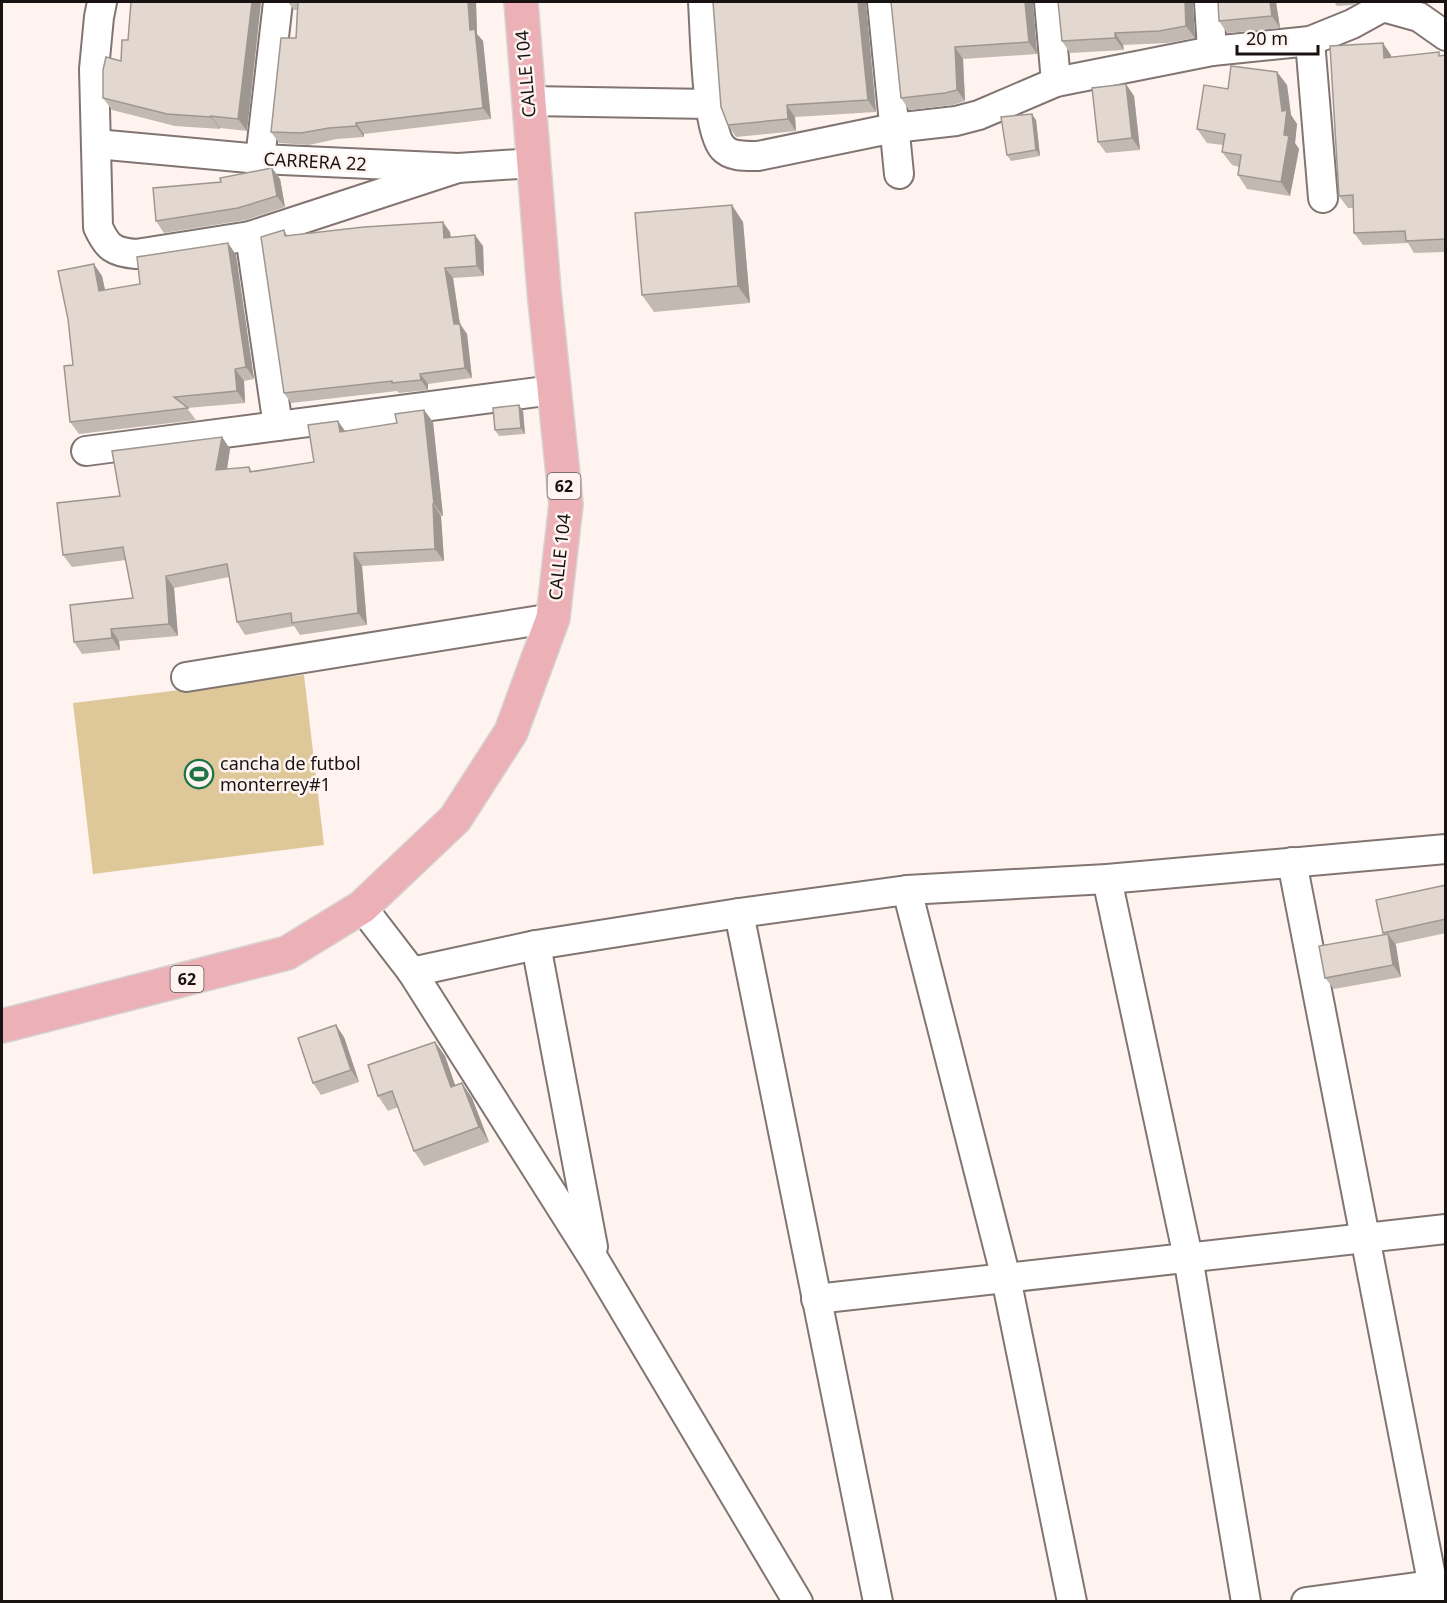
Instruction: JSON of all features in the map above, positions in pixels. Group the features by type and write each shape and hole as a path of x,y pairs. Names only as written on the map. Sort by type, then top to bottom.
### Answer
{"main road":[{"name":"CALLE 104","path":"362,908 455,819 511,732 553,618 566,504 553,390 521,2"},
{"name":"62","path":"2,1026 287,953 362,908"}],"street":[{"path":"102,2 94,69 98,227 106,243 121,253 136,254 250,236 458,168"},
{"path":"260,159 278,2"},
{"path":"703,2 710,104 717,141 727,152 744,156 758,156 894,128 956,121 980,115 1056,82 1212,51 1310,41 1352,24 1383,4 1419,17 1446,36"},
{"path":"882,2 898,174"},
{"path":"1049,2 1056,82"},
{"path":"1209,2 1212,51"},
{"path":"1310,41 1323,198"},
{"path":"529,101 710,104"},
{"name":"CARRERA 22","path":"96,144 260,159 458,168 534,162"},
{"path":"250,236 278,426"},
{"path":"86,451 553,390"},
{"path":"186,677 553,618"},
{"path":"412,972 536,945 739,913 907,890 1107,879 1446,849"},
{"path":"1292,862 1438,1590 1306,1602"},
{"path":"1107,879 1188,1257 1246,1602"},
{"path":"907,890 1006,1278 1072,1602"},
{"path":"362,908 412,972 595,1261 798,1602"},
{"path":"739,913 878,1602"},
{"path":"536,945 595,1261"},
{"path":"816,1299 1446,1229"}],"shaded area":[{"name":"cancha de futbol monterrey#1","path":"304,675 324,845 93,874 73,703"}],"building":[{"path":"131,2 252,2 238,119 167,114 103,98 103,70 106,57 121,61 122,40 128,40"},
{"path":"298,2 468,2 470,30 475,29 483,108 356,123 356,126 301,133 271,132 281,38 296,38"},
{"path":"713,2 858,2 868,100 787,105 788,119 728,125 721,107"},
{"path":"891,2 1025,2 1029,42 955,47 957,90 901,98"},
{"path":"1058,2 1185,2 1186,26 1159,31 1115,33 1115,38 1062,41"},
{"path":"1218,2 1270,2 1272,16 1219,21"},
{"path":"1383,43 1384,58 1439,52 1439,56 1446,55 1446,239 1406,241 1405,231 1354,233 1353,195 1339,196 1330,46"},
{"path":"1231,66 1277,72 1282,111 1287,110 1284,135 1289,136 1281,182 1238,175 1241,155 1222,152 1225,134 1197,129 1204,85 1228,89"},
{"path":"1126,84 1132,138 1098,142 1092,88"},
{"path":"1032,114 1036,150 1007,155 1001,117"},
{"path":"272,168 277,196 238,208 156,221 153,188 221,182 220,178"},
{"path":"732,205 738,286 642,295 635,213"},
{"path":"443,222 444,238 475,235 477,266 445,268 454,324 460,324 465,368 420,374 421,380 284,393 261,237 284,230 285,236 364,227"},
{"path":"228,243 246,367 235,369 237,391 174,397 188,408 70,422 64,366 73,365 68,319 58,271 94,264 99,291 140,284 137,257"},
{"path":"519,405 521,428 495,430 493,408"},
{"path":"424,410 434,504 435,549 354,553 358,613 292,623 291,613 237,622 227,564 166,576 169,624 111,629 112,638 74,642 70,605 133,598 123,547 63,555 57,503 120,496 112,451 222,437 216,470 249,467 250,472 314,462 308,425 338,421 340,432 397,423 395,414"},
{"path":"1446,885 1446,919 1383,933 1376,900"},
{"path":"1388,934 1393,965 1325,978 1319,946"},
{"path":"336,1025 351,1070 313,1083 298,1038"},
{"path":"435,1042 451,1087 462,1083 479,1127 414,1151 392,1091 378,1096 368,1065"}],"place":[{"name":"cancha de futbol monterrey#1","path":"199,774"}]}
